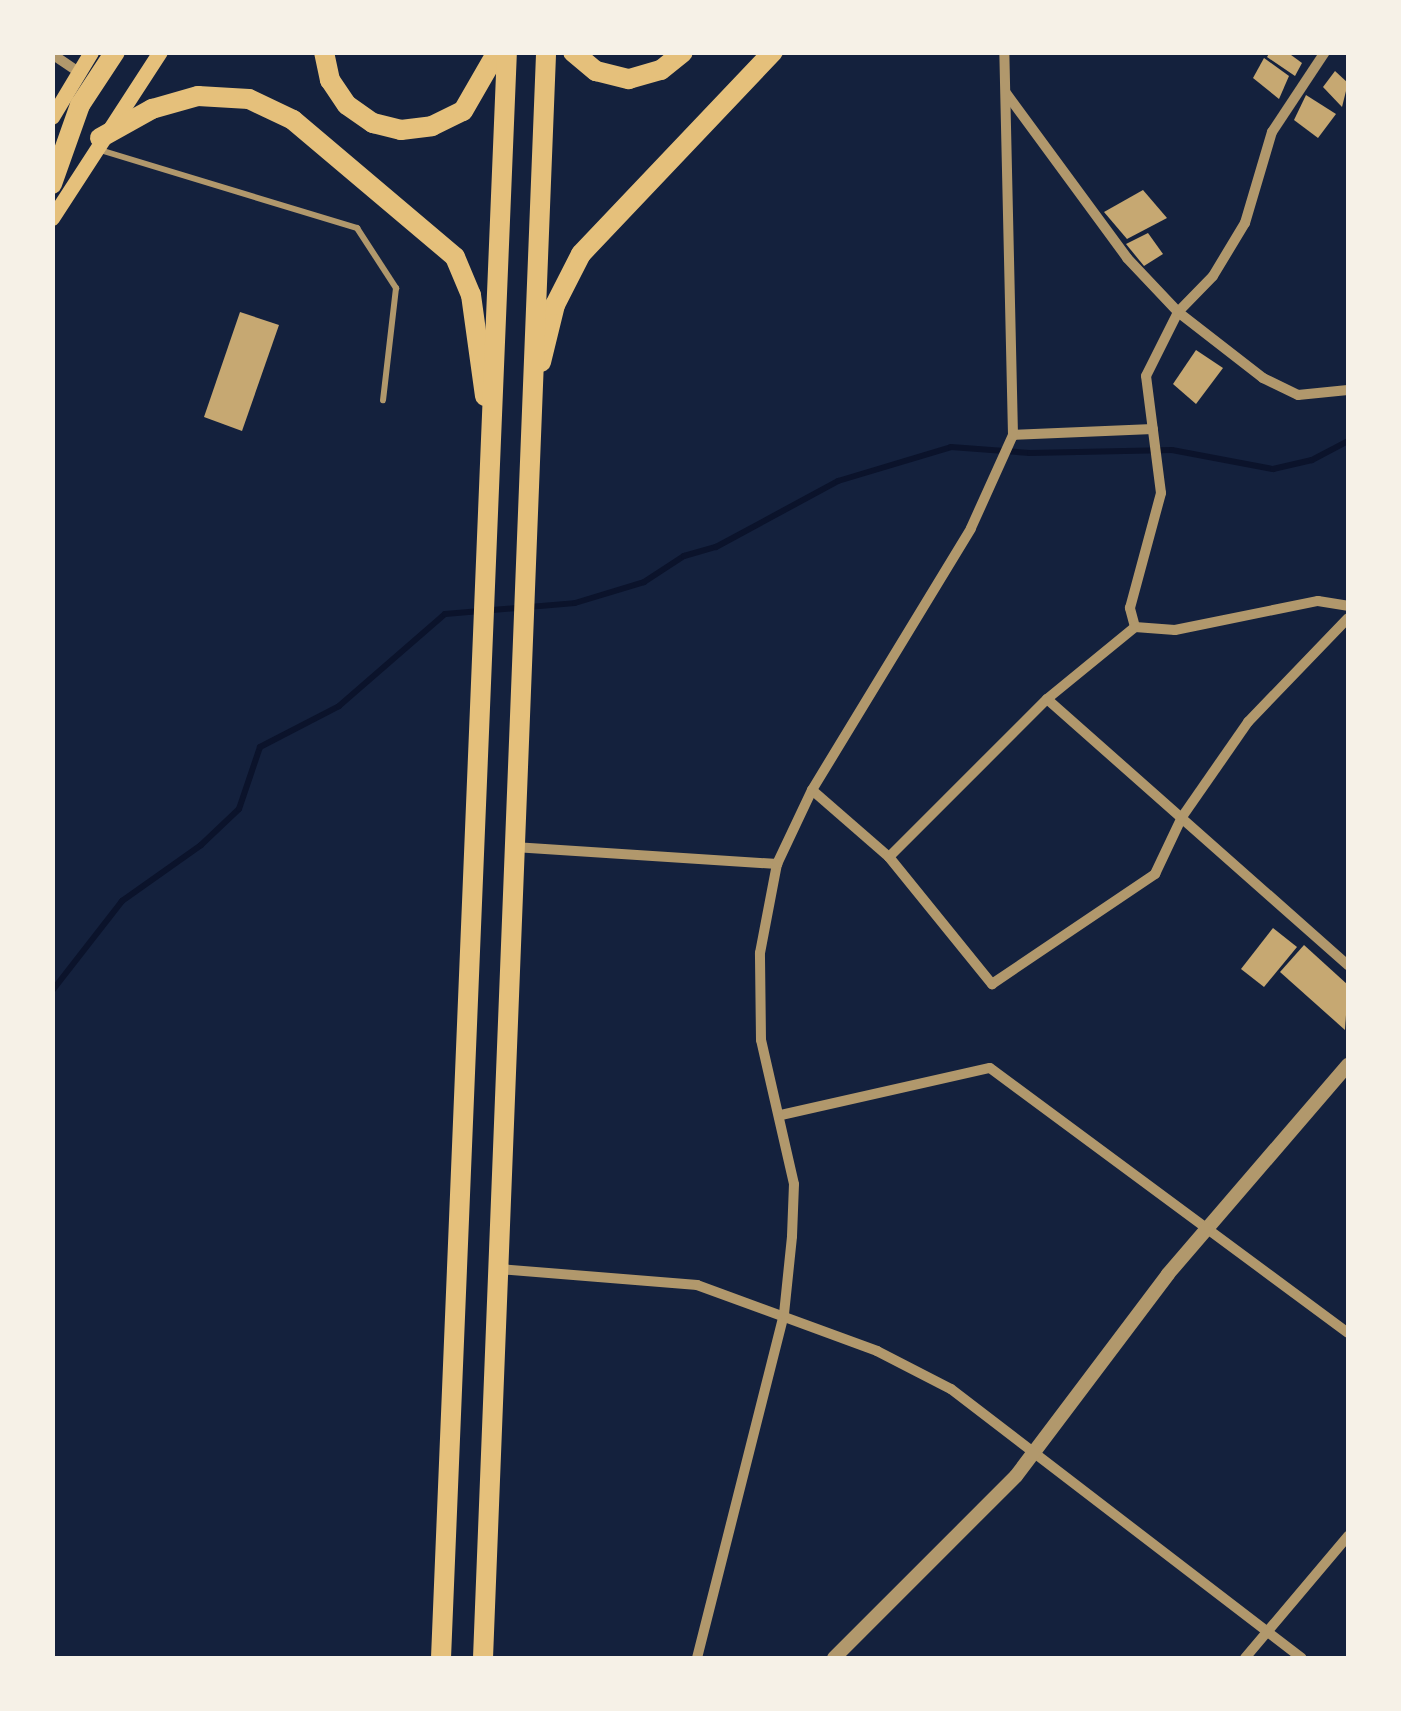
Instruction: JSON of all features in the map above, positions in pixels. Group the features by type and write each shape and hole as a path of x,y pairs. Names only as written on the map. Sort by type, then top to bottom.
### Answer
{"highway":[{"path":"52,184 80,105 115,52"},
{"path":"324,52 334,88 354,112 401,130 432,126 463,111 497,52"},
{"path":"441,1658 493,466 506,52"},
{"path":"484,1658 546,52"},
{"path":"572,52 596,72 629,79 661,70 683,52"},
{"path":"530,407 555,306 574,264 773,52"},
{"path":"97,143 180,100 223,96 261,102 294,120 435,236 455,257 471,295 493,466"}],"main road":[{"path":"52,117 91,52"},
{"path":"52,218 97,143 160,52"}],"street":[{"path":"697,1658 784,1314 794,1184 761,1040 760,970 777,864 812,790 971,528 1013,435 1004,52"},
{"path":"1135,627 1130,608 1162,493 1146,376 1178,312 1212,276 1246,222 1272,132 1324,52"},
{"path":"52,54 77,71"},
{"path":"1005,92 1127,258 1178,312 1263,378 1298,395 1348,390"},
{"path":"1013,435 1153,429"},
{"path":"890,857 1047,699 1135,627 1175,630 1318,601 1348,606"},
{"path":"812,790 890,857 992,984 1155,874 1182,818 1248,722 1348,618"},
{"path":"1047,699 1348,966"},
{"path":"514,847 777,864"},
{"path":"834,1658 1035,1452 1208,1228 1348,1066"},
{"path":"781,1116 990,1068 1348,1333"},
{"path":"498,1269 697,1284 877,1350 950,1390 1035,1452 1264,1635 1302,1658"},
{"path":"1246,1658 1348,1536"}],"lane":[{"path":"97,143 357,228 396,288 383,400"}],"building":[{"path":"1270,52 1287,52 1302,63 1295,76 1267,57"},
{"path":"1264,58 1289,76 1279,99 1253,78"},
{"path":"1335,71 1348,83 1342,107 1323,87"},
{"path":"1306,95 1336,114 1318,138 1294,120"},
{"path":"1143,190 1167,218 1127,239 1104,212"},
{"path":"1148,233 1163,254 1144,266 1126,244"},
{"path":"240,312 279,325 242,431 204,417"},
{"path":"1196,350 1223,368 1196,404 1173,384"},
{"path":"1273,928 1297,947 1264,987 1241,969"},
{"path":"1304,945 1348,985 1345,1030 1280,972"}],"waterway":[{"path":"52,991 122,901 201,845 239,809 260,747 339,706 445,614 575,603 644,582 684,556 716,547 838,481 951,447 1030,453 1172,450 1273,469 1312,460 1348,441"}]}
